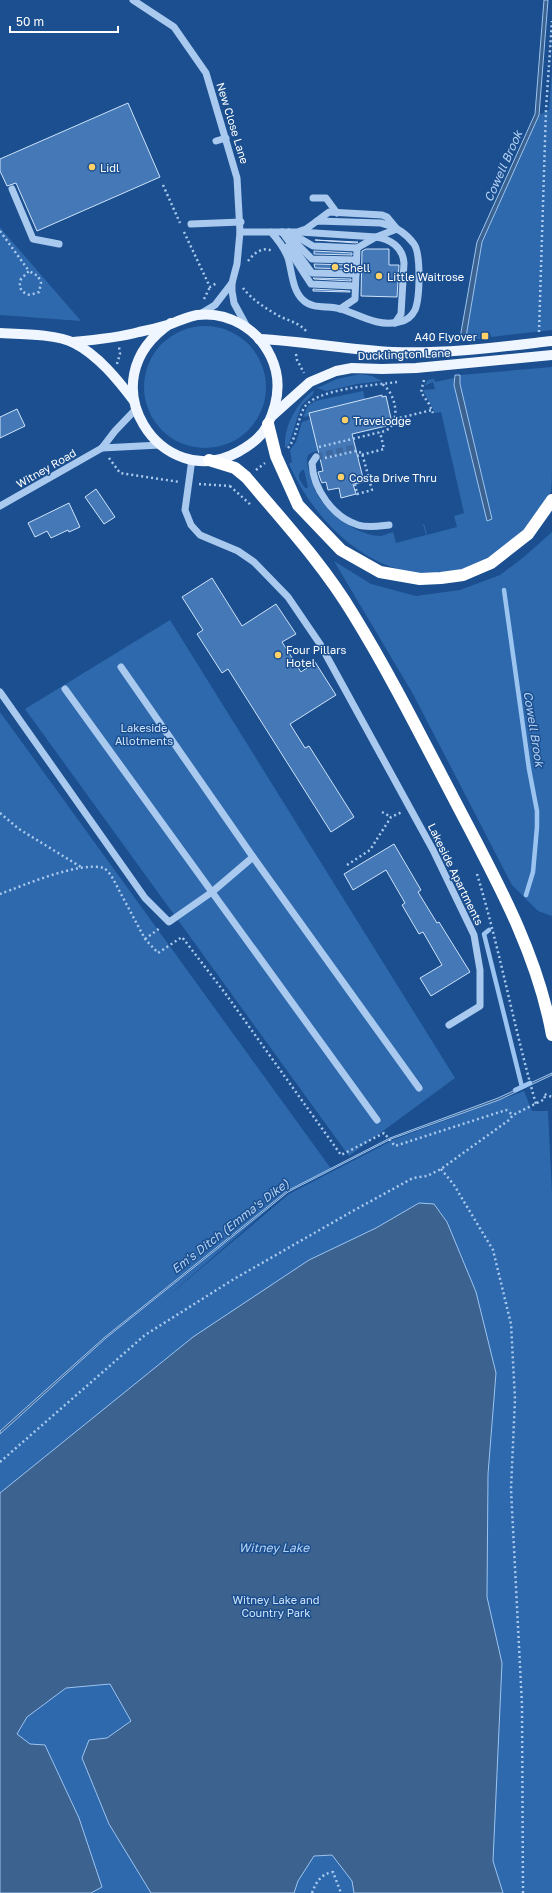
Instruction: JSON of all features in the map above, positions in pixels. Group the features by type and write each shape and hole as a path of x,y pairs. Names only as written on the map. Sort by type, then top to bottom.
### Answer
{"highway":[{"path":"270,420 276,456 298,505 341,550 380,572 420,579 441,578 470,572 491,563 528,534 552,500"},
{"path":"209,460 235,468 246,477 319,565 353,614 499,884 526,944 548,1014 552,1035"}],"main road":[{"path":"73,342 118,337 171,324 184,318 197,315 224,318 238,322 259,339 274,362 277,376 276,403 270,420 257,439 234,455 209,460 192,459 171,452 160,445 150,436 143,425 135,405 133,388 137,362 151,340 171,324"},
{"path":"0,333 58,338 73,342 90,354 108,371 135,405"},
{"name":"Ducklington Lane","path":"259,339 359,350 417,352 454,351 552,341"},
{"name":"Ducklington Lane","path":"270,420 310,382 322,376 347,368 416,368 552,355"}],"street":[{"name":"New Close Lane","path":"133,0 174,27 206,73 238,178 241,222 232,283 234,303 249,330"},
{"path":"216,141 226,138"},
{"path":"12,189 34,239 59,244"},
{"path":"313,198 326,198 337,213"},
{"path":"281,232 296,290 302,300 310,305 340,309 370,321 395,323 409,318 415,310 417,298 417,252 414,244 397,229 387,217 382,215 329,212 306,229 298,232"},
{"path":"317,221 381,223 397,229"},
{"path":"191,224 241,222"},
{"path":"281,232 313,246 357,248 376,236 397,229"},
{"path":"240,232 298,232 376,236 387,239 399,248 403,255 402,314 395,323"},
{"path":"281,232 312,259 356,260"},
{"path":"281,232 312,273 356,274"},
{"path":"281,232 311,284 356,286"},
{"path":"340,309 355,298 357,248"},
{"name":"New Close Lane","path":"197,315 215,305 232,283"},
{"name":"Witney Road","path":"0,506 102,448 135,405"},
{"name":"Witney Road","path":"102,448 160,445"},
{"path":"318,458 312,463 316,486 321,495 342,518 358,525 389,525"},
{"name":"Lakeside Apartments","path":"192,459 185,510 191,525 200,535 238,551 254,562 288,597 320,644 401,791 433,850 474,935 480,970 480,1006 449,1025"},
{"path":"121,667 253,857 419,1088"},
{"path":"65,689 377,1120"},
{"path":"0,692 146,898 169,922 212,892 253,857"}],"path":[{"path":"539,342 546,109 552,21"},
{"path":"163,185 210,287 221,281 232,283"},
{"path":"0,231 29,272 38,276 41,282 39,292 30,295 23,292 20,286 21,278 29,272"},
{"path":"299,325 296,353 297,360 320,396"},
{"path":"419,378 426,376 422,384 421,392 433,413"},
{"path":"285,451 290,445 305,406 312,399 320,396 399,382"},
{"path":"318,447 389,429 394,423 395,410 390,391 382,384"},
{"path":"395,419 432,410"},
{"path":"357,456 384,449 380,432"},
{"path":"318,458 356,451 363,454"},
{"path":"355,484 357,494 372,490 363,454"},
{"path":"230,486 258,511"},
{"path":"382,812 391,817"},
{"path":"347,865 370,850 391,817 402,812"},
{"path":"0,813 19,829 81,868"},
{"path":"0,894 52,876 81,868 95,867 106,869 112,877 144,940 158,953 182,937 225,993 341,1155 384,1133 394,1146 506,1110 513,1115"},
{"path":"475,868 486,905 525,1066 536,1104"},
{"path":"144,940 169,922"},
{"path":"0,1462 145,1335 234,1279 351,1212 413,1178 426,1176 441,1169 509,1120 513,1115 545,1099 544,1094 552,1097"},
{"path":"441,1169 454,1185 493,1250 511,1324 515,1399 511,1489 522,1705 523,1893"},
{"path":"312,1893 315,1883 326,1873 333,1872 341,1893"}],"green space":[{"path":"552,72 552,330 491,337 490,333 480,335 480,339 466,337 482,242 539,115 549,110"},
{"path":"0,227 3,231 81,321 0,315"},
{"path":"205,326 228,330 239,336 248,344 256,353 262,364 266,387 262,410 256,421 248,430 239,438 228,444 205,448 182,444 171,438 162,430 154,421 148,410 144,387 148,364 154,353 162,344 171,336 182,330"},
{"path":"552,367 551,491 543,507 527,527 507,544 475,564 442,573 411,572 380,562 352,546 327,523 306,495 289,464 292,462 290,450 296,442 302,422 311,419 319,450 309,454 307,458 309,472 314,488 326,506 334,514 352,527 362,532 381,536 393,532 396,543 426,535 423,524 427,535 457,527 454,516 464,513 441,412 435,413 423,390 435,389 433,382 424,386 428,380 434,379 435,382 454,378 454,385 460,384 460,375","holes":["302,470 304,470 308,487 307,488 305,488 299,479 299,474"]},
{"path":"360,374 372,376 382,381 357,384 326,391 317,388 337,379"},
{"path":"314,390 313,394 301,406 289,444 285,448 285,439 292,416 302,402"},
{"path":"363,391 365,399 310,413 310,416 303,417 308,406 315,401"},
{"path":"552,532 552,916 538,911 512,885 413,694 334,561 371,584 416,596 460,590 500,575 525,556"},
{"name":"Lakeside Allotments","path":"170,620 455,1078 349,1156 25,709"},
{"name":"Witney Lake and Country Park","path":"0,712 332,1170 288,1192 160,1303 289,1194 393,1140 524,1091 532,1111 548,1111 552,1193 552,1893 0,1893"}],"water":[{"path":"544,0 548,0 539,115 482,242 466,337 460,338 477,242 535,114"},
{"path":"455,375 460,375 460,384 492,519 487,521 454,385"},
{"path":"552,1073 552,1075 499,1100 391,1139 288,1192 106,1338 0,1434 0,1431 105,1337 287,1191 390,1138 498,1098"},
{"name":"Witney Lake","path":"419,1203 434,1204 447,1222 476,1292 496,1373 488,1474 487,1597 502,1663 493,1861 503,1893 354,1893 352,1881 332,1855 314,1856 298,1881 294,1893 151,1893 109,1824 82,1758 89,1740 107,1738 131,1721 110,1684 66,1688 27,1717 17,1734 30,1744 45,1745 79,1818 102,1887 91,1893 0,1893 0,1493 193,1337 309,1260 376,1228"}],"building":[{"path":"128,103 160,177 37,231 16,183 7,186 0,171 0,159"},
{"path":"315,240 358,242 356,243"},
{"name":"Little Waitrose","path":"366,249 389,249 389,265 399,265 397,297 361,296 362,251"},
{"path":"314,251 352,253 352,255 314,254"},
{"path":"314,264 351,265 351,269 315,268"},
{"path":"313,278 351,279 351,281 314,279"},
{"path":"313,289 350,291 350,292 313,291"},
{"path":"382,395 382,397 386,396 392,423 385,425 386,426 352,434 364,482 353,484 356,494 341,498 339,488 328,490 326,482 322,483 321,481 318,472 323,471 309,413"},
{"path":"17,409 25,426 0,438 0,417"},
{"path":"96,489 115,517 104,524 85,497"},
{"path":"69,503 80,527 69,532 68,530 51,538 47,531 35,537 28,523"},
{"path":"212,578 242,626 276,604 296,634 282,642 301,672 315,662 336,695 290,724 305,748 309,746 354,817 331,832 228,669 222,673 197,634 203,630 182,597"},
{"path":"394,844 421,890 418,892 437,923 439,922 470,972 431,996 420,978 442,965 423,932 419,934 402,905 405,903 386,870 353,890 344,874"}],"waterway":[{"name":"Cowell Brook","path":"504,590 529,769 537,811 533,872 526,895"},
{"name":"Cowell Brook","path":"489,930 484,934 522,1087"},
{"name":"Em's Ditch (Emma's Dike)","path":"515,1090 530,1083"}],"tunnel":[{"path":"316,457 354,448"}],"place":[{"name":"Lidl","path":"92,167"},
{"name":"Shell","path":"335,267"},
{"name":"Little Waitrose","path":"379,276"},
{"name":"A40 Flyover","path":"485,336"},
{"name":"Travelodge","path":"345,420"},
{"name":"Costa Drive Thru","path":"341,477"},
{"name":"Four Pillars Hotel","path":"278,655"}]}
